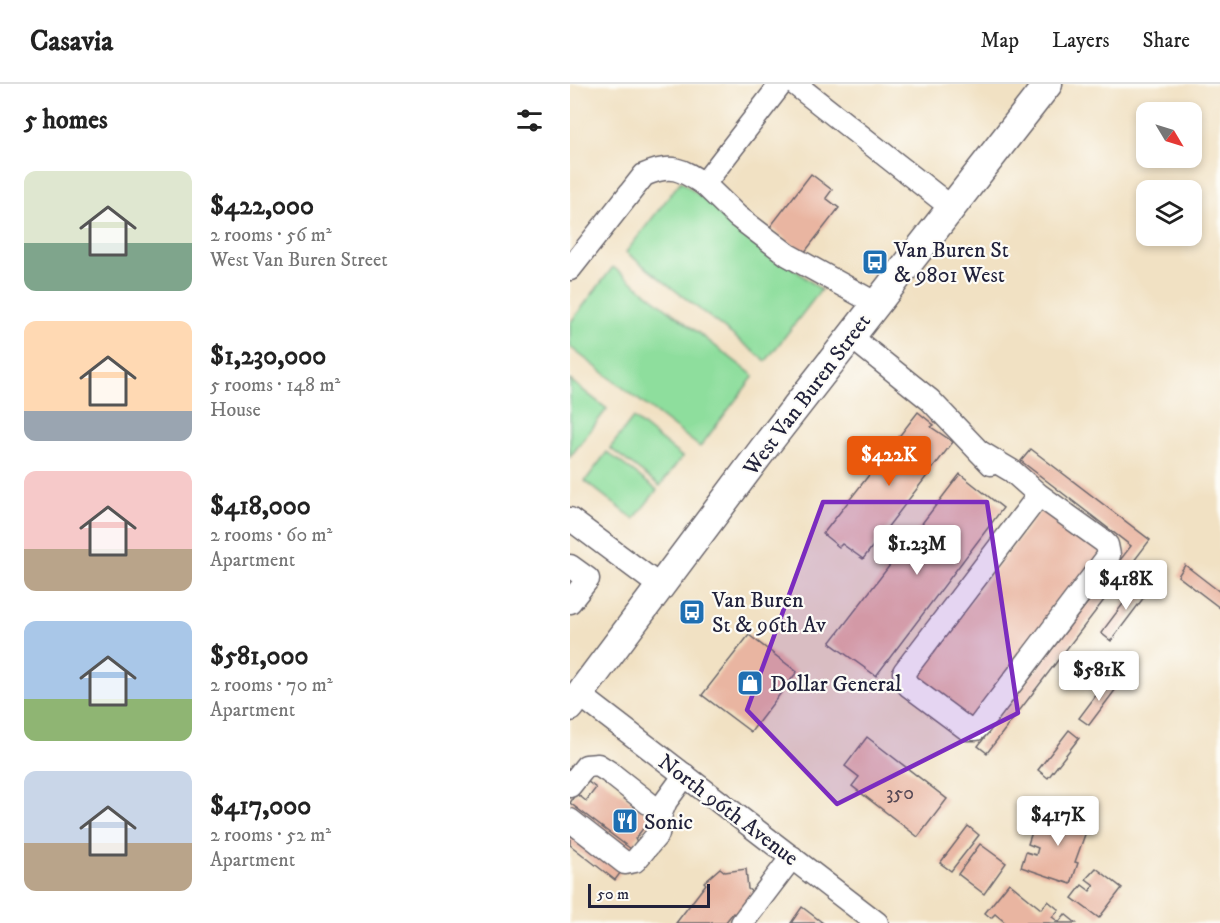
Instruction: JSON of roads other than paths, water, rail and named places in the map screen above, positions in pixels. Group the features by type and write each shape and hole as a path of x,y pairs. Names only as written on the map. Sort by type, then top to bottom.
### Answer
{"main road":[{"name":"West Van Buren Street","path":"575,701 875,303 1048,84"}],"street":[{"path":"704,184 781,84"},
{"path":"795,84 952,208"},
{"path":"570,269 644,175 659,168 673,168 686,172 704,184 738,216 788,255 875,303"},
{"path":"850,336 930,400 1007,480 1039,495 1103,541 1108,549 1109,555 979,726 976,729 967,729 909,686 905,681 904,672 1039,495"},
{"path":"570,519 661,587"},
{"path":"570,566 588,579 570,602"},
{"name":"North 96th Avenue","path":"575,701 686,776 874,922"},
{"path":"570,786 586,766 598,765 661,813"},
{"path":"570,820 625,864 635,861 658,834 661,813 666,801 686,776"},
{"path":"742,923 792,857"}],"place":[{"name":"Van Buren St & 9801 West","path":"875,262"},
{"name":"Van Buren St & 96th Av","path":"692,612"},
{"name":"Dollar General","path":"750,683"},
{"name":"Sonic","path":"625,821"}]}
